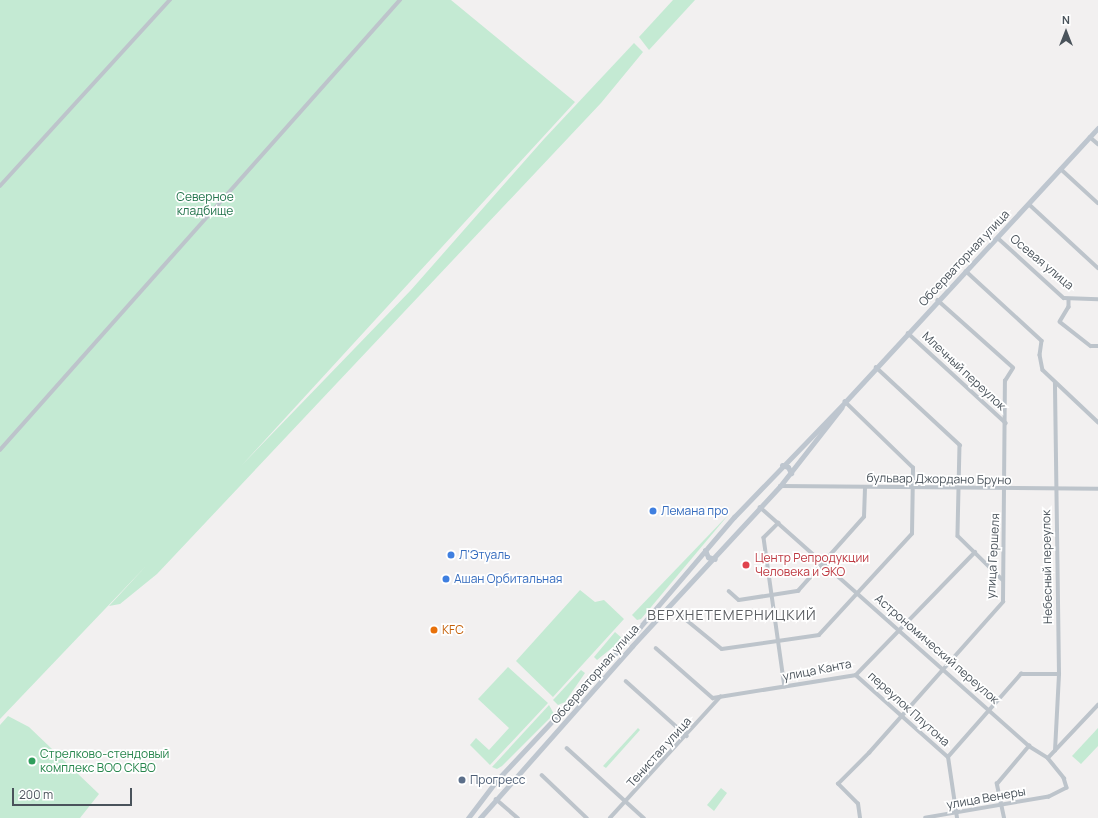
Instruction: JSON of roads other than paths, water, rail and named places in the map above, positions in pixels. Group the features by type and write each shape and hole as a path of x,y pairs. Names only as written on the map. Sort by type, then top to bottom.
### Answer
{"main road":[{"name":"Обсерваторная улица","path":"468,818 477,803 640,627 705,550 782,465 845,402 1098,128"},
{"name":"Обсерваторная улица","path":"480,818 495,798 540,751 632,646 715,559 780,486 845,402"},
{"path":"782,465 788,467 791,473"},
{"path":"705,550 708,557 715,559"},
{"path":"537,738 541,742 540,751"}],"street":[{"path":"0,186 170,0"},
{"path":"0,450 400,0"},
{"path":"1090,136 1098,144"},
{"path":"1060,169 1098,203"},
{"path":"1029,204 1098,268"},
{"name":"Осевая улица","path":"998,238 1064,298 1098,298"},
{"path":"966,271 1042,341 1040,355 1043,370 1055,383 1098,422"},
{"path":"1069,299 1069,307 1060,322 1090,346 1098,346"},
{"name":"улица Гершеля","path":"860,818 858,804 838,784 902,716 1003,602 1006,489 1005,381 1013,368 938,301"},
{"name":"Млечный переулок","path":"908,333 1006,424"},
{"path":"876,367 960,445 958,536 1003,580"},
{"name":"Небесный переулок","path":"1054,751 1058,674 1055,383"},
{"path":"683,617 722,649 819,635 912,534 914,488 913,468 845,402"},
{"name":"бульвар Джордано Бруно","path":"780,486 1056,490 1098,489"},
{"path":"729,591 739,600 798,591 864,518 865,488"},
{"name":"Астрономический переулок","path":"760,507 858,592 1029,746 1048,758"},
{"path":"779,523 764,538 771,595 786,687"},
{"name":"улица Канта","path":"720,697 856,675 975,552"},
{"path":"656,648 708,695 720,697"},
{"path":"957,818 948,757 1021,674 1058,674"},
{"name":"переулок Плутона","path":"856,675 948,757"},
{"path":"626,681 687,736"},
{"name":"Тенистая улица","path":"610,818 687,736 720,697"},
{"path":"1048,758 1098,705"},
{"path":"1004,818 1000,805 997,784 1029,746"},
{"path":"566,748 644,818"},
{"name":"улица Венеры","path":"926,818 1049,797 1067,788 1064,778 1048,758"},
{"path":"542,775 587,818"},
{"path":"495,798 518,818"}],"place":[{"name":"Лемана про","path":"653,511"},
{"name":"Л'Этуаль","path":"451,555"},
{"name":"Центр Репродукции Человека и ЭКО","path":"746,565"},
{"name":"Ашан Орбитальная","path":"446,579"},
{"name":"KFC","path":"434,630"},
{"name":"Стрелково-стендовый комплекс ВОО СКВО","path":"32,761"},
{"name":"Прогресс","path":"462,780"}],"district":[{"name":"ВЕРХНЕТЕМЕРНИЦКИЙ","path":"732,615"}],"park label":[{"name":"Северное кладбище","path":"205,204"}]}
